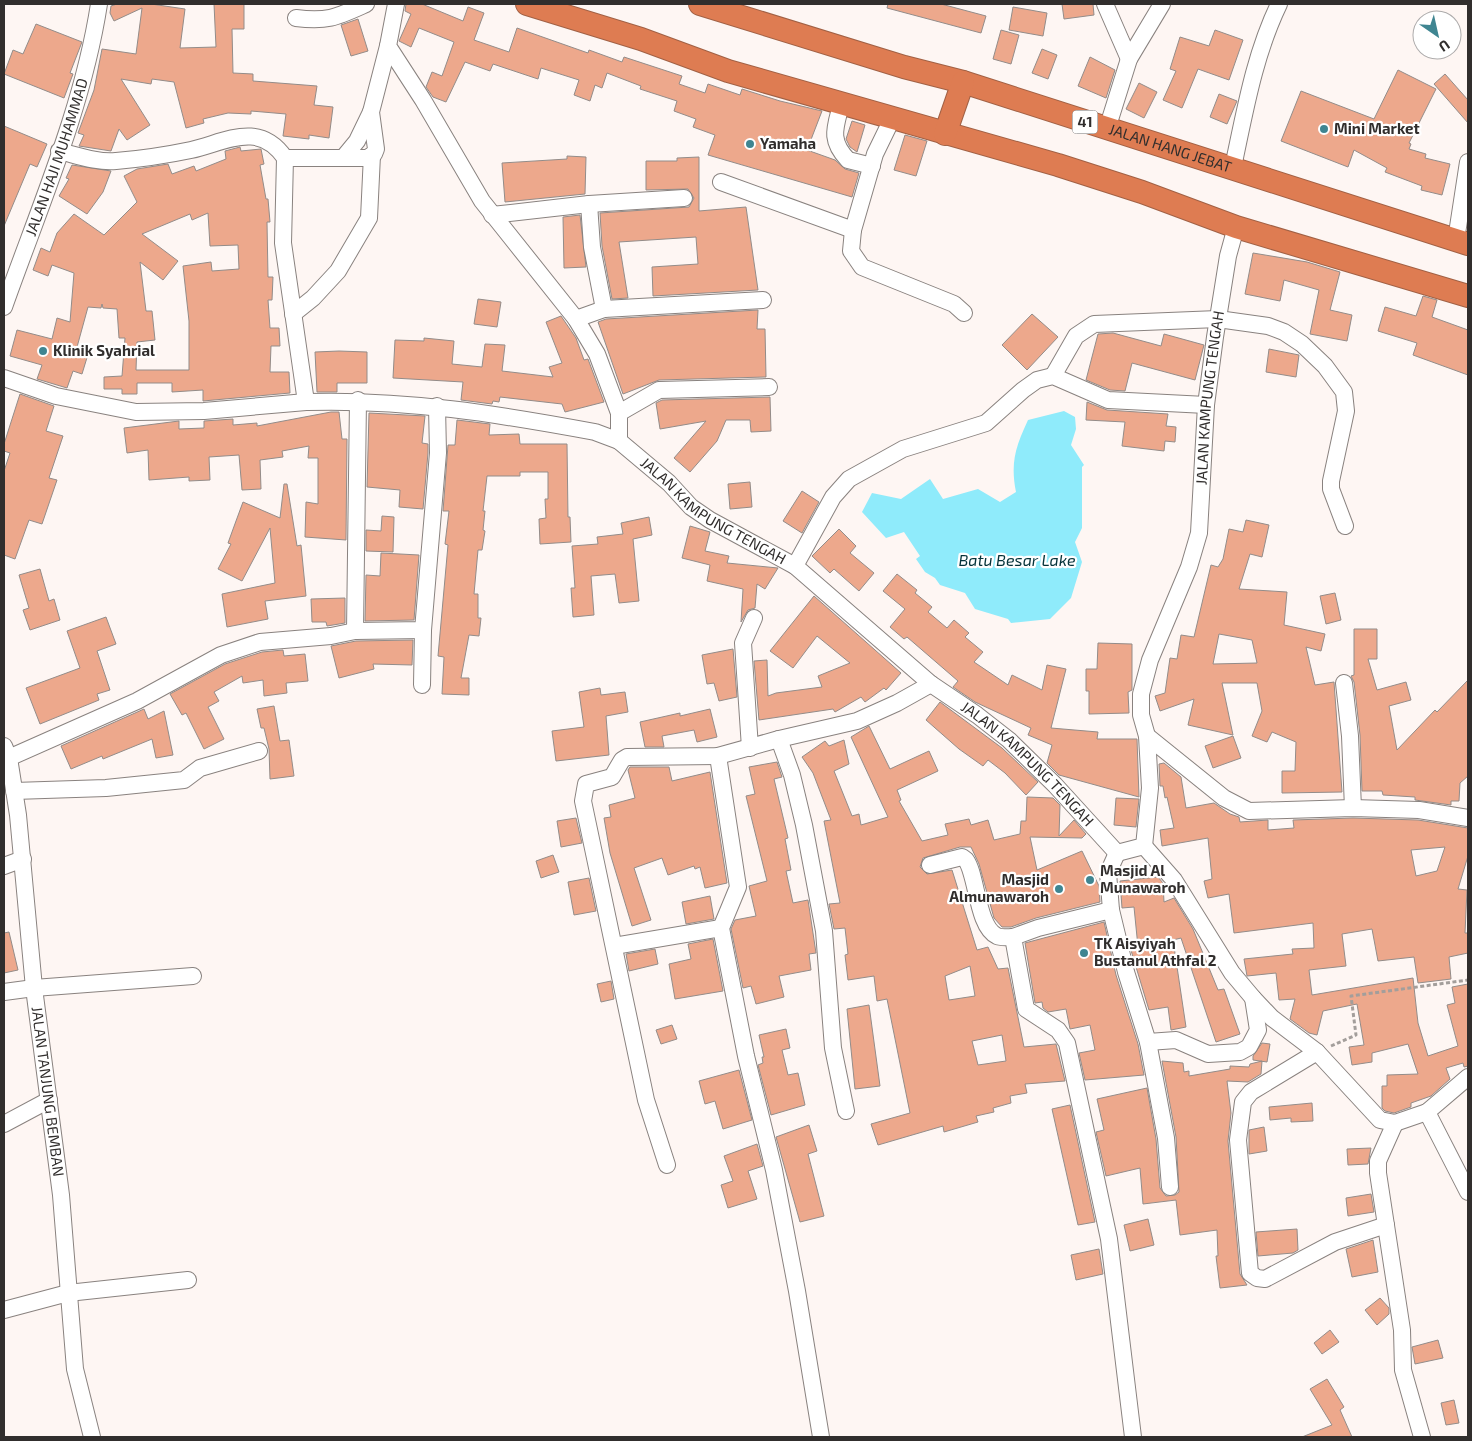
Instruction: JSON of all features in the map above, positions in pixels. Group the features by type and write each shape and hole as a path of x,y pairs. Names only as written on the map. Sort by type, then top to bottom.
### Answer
{"highway":[{"path":"527,4 728,70 841,105 1067,168 1142,192 1236,227 1468,296"},
{"name":"JALAN HANG JEBAT","path":"700,4 904,67 963,82 1462,242"},
{"path":"945,134 963,82"}],"street":[{"name":"JALAN HAJI MUHAMMAD","path":"4,307 76,104 91,51 99,4"},
{"path":"296,18 324,20 341,16 366,4"},
{"path":"343,158 356,141 371,112 388,46 396,4"},
{"path":"1105,4 1129,58"},
{"path":"1107,129 1129,58 1162,4"},
{"path":"1233,167 1249,88 1264,34 1279,4"},
{"path":"388,46 492,214 576,319 597,354 618,413 619,441"},
{"path":"841,105 834,129 835,142 848,160 872,166"},
{"path":"285,158 367,158 376,149 371,112"},
{"path":"892,119 875,154 853,230 851,251 862,267 954,304 964,313"},
{"path":"59,152 113,162 192,150 239,136 263,140 278,149 285,158 283,243 306,402"},
{"path":"293,314 313,298 338,271 370,218 372,155"},
{"path":"1462,242 1468,162"},
{"path":"721,182 853,230"},
{"path":"492,214 589,204 684,198"},
{"path":"589,204 592,247 604,309"},
{"name":"JALAN KAMPUNG TENGAH","path":"1144,846 1150,788 1147,736 1141,715 1141,694 1150,660 1189,567 1199,533 1206,405 1218,319 1236,227"},
{"path":"576,319 604,309 763,300"},
{"path":"1053,376 1076,336 1094,324 1218,319 1268,326 1284,332 1302,344 1325,366 1344,392 1346,410 1331,489 1345,526"},
{"path":"795,566 832,497 849,479 903,449 986,423 1037,380 1053,376 1108,400 1206,405"},
{"name":"JALAN KAMPUNG TENGAH","path":"4,378 56,396 136,412 204,411 306,402 358,400 437,406 596,432 619,441 669,483 691,507 710,520 795,566 931,684 977,715 1008,740 1055,785 1117,853"},
{"path":"618,413 659,390 769,387"},
{"path":"355,631 358,400"},
{"path":"422,685 423,630 438,453 437,406"},
{"path":"750,748 743,643 754,618"},
{"path":"5,754 138,701 221,655 260,642 331,636 355,631 423,630"},
{"path":"1344,683 1350,736 1353,808"},
{"path":"667,1164 646,1100 583,801 583,788 588,782 612,777 622,760 627,757 718,756 779,739 857,721 897,703 931,684"},
{"path":"1147,736 1224,798 1249,811 1353,808 1419,810 1468,818"},
{"path":"779,739 792,775 802,817 824,931 833,1048 846,1111"},
{"path":"14,791 106,788 184,780 200,768 260,751"},
{"name":"JALAN TANJUNG BEMBAN","path":"5,754 14,791 23,859 34,988 61,1195 75,1369 92,1437"},
{"path":"718,756 738,888 721,928 746,1056 774,1170 797,1291 821,1437"},
{"path":"1170,1187 1166,1138 1148,1042 1126,972 1111,910 1108,873 1117,853 1144,846 1174,880 1232,973 1253,998 1272,1018 1317,1052 1380,1120 1395,1123 1427,1112 1468,1077"},
{"path":"930,865 962,857 966,860 980,907 991,931 999,936 1013,937 1038,928 1111,910"},
{"path":"4,866 23,859"},
{"path":"614,946 721,928"},
{"path":"1013,937 1026,1009 1058,1030 1067,1043 1109,1239 1132,1437"},
{"path":"4,992 193,976"},
{"path":"1148,1042 1176,1040 1208,1054 1240,1052 1249,1047 1258,1030 1253,998"},
{"path":"1317,1052 1251,1092 1243,1102 1238,1140 1250,1273 1257,1278 1265,1279 1336,1242 1386,1225"},
{"path":"4,1124 49,1100"},
{"path":"1427,1112 1468,1192"},
{"path":"1395,1123 1378,1161 1378,1173 1402,1330 1403,1370 1422,1437"},
{"path":"4,1310 68,1293 188,1280"}],"path":[{"path":"1317,1052 1356,1035 1351,996 1468,980"}],"water":[{"name":"Batu Besar Lake","path":"1064,411 1075,417 1076,429 1071,445 1084,465 1082,467 1082,528 1075,542 1082,562 1071,598 1050,619 1011,623 1008,619 975,609 965,593 940,585 935,578 925,572 916,559 920,556 904,532 886,538 862,512 872,493 901,499 930,479 943,499 978,489 1000,502 1016,492 1014,481 1015,454 1028,420"}],"building":[{"path":"117,4 151,4 185,9 180,48 216,47 214,4 244,4 244,29 232,29 233,73 253,74 253,81 317,86 314,105 333,107 329,138 309,135 309,139 283,136 286,114 251,111 251,114 228,113 203,119 204,123 186,128 174,82 152,79 151,84 121,79 150,125 127,140 119,129 111,151 79,146 84,135 78,133 94,90 102,49 136,54 142,8 114,21 110,13 111,6"},
{"path":"406,4 422,4 463,21 468,7 484,13 474,40 509,52 517,28 588,53 589,50 622,62 624,57 682,76 679,84 705,93 708,84 740,95 742,89 822,111 807,150 835,160 845,169 859,173 852,197 708,155 715,135 693,127 696,119 674,111 677,101 640,89 641,86 607,73 602,88 595,85 590,101 574,95 579,80 541,68 538,79 493,64 490,71 465,62 446,102 433,97 426,87 432,72 442,76 454,42 419,28 411,47 399,41 411,14 405,11"},
{"path":"888,4 941,4 986,16 981,33 887,8"},
{"path":"1062,4 1093,4 1094,15 1064,19"},
{"path":"1013,7 1047,13 1043,36 1009,30"},
{"path":"358,19 368,51 351,56 341,25"},
{"path":"36,24 82,42 70,73 73,74 64,98 4,74 13,50 23,54"},
{"path":"1001,30 1019,35 1011,64 993,59"},
{"path":"1215,30 1243,40 1229,80 1198,69 1182,108 1163,100 1176,71 1170,69 1180,37 1209,46"},
{"path":"1042,49 1057,55 1048,79 1032,73"},
{"path":"1090,57 1115,70 1106,98 1078,86"},
{"path":"1398,70 1436,89 1409,143 1411,144 1409,149 1426,154 1425,158 1450,164 1442,195 1421,190 1422,186 1385,172 1387,168 1354,150 1348,167 1281,141 1301,91 1374,119"},
{"path":"1445,74 1468,100 1468,123 1434,84"},
{"path":"1139,83 1157,92 1144,118 1126,109"},
{"path":"1219,94 1237,101 1227,124 1210,117"},
{"path":"852,121 865,125 857,152 850,147 846,139"},
{"path":"4,126 47,144 37,167 30,164 4,226"},
{"path":"905,135 927,141 916,176 894,170"},
{"path":"240,147 241,151 261,149 264,164 260,165 266,199 268,199 270,222 267,222 268,277 273,277 272,300 268,300 270,328 279,328 280,346 271,346 270,372 289,372 290,393 203,401 203,390 172,392 172,383 137,383 137,394 122,394 122,389 104,389 104,377 122,376 125,338 119,338 117,309 103,308 102,304 101,308 88,307 77,347 89,351 82,374 73,371 67,388 37,379 42,365 10,356 17,330 52,339 57,318 70,322 74,273 52,265 48,276 33,270 41,248 50,252 57,233 74,214 104,235 137,202 124,176 137,169 168,164 172,174 194,166 196,171 226,159 225,151","holes":["208,213 210,246 238,245 239,269 212,271 211,262 183,266 189,321 189,370 136,370 137,342 155,340 152,311 146,311 140,262 163,280 178,261 142,234 190,214 192,220"]},
{"path":"567,156 586,157 585,194 505,202 502,163 567,159"},
{"path":"699,157 699,211 746,207 758,290 653,296 652,267 698,264 696,237 619,242 628,298 612,299 602,246 600,213 689,207 694,198 688,189 646,190 646,161 677,161 677,158"},
{"path":"72,165 111,171 103,192 87,214 59,196 69,179 66,178"},
{"path":"580,215 586,267 564,268 563,217"},
{"path":"1253,253 1307,262 1340,272 1330,310 1352,315 1347,341 1310,334 1319,290 1284,280 1280,301 1245,294"},
{"path":"1423,296 1437,300 1432,317 1468,330 1468,375 1413,355 1417,343 1378,331 1385,307 1416,316"},
{"path":"478,299 501,302 497,327 474,324"},
{"path":"758,310 757,329 765,329 766,377 659,380 623,394 598,322 606,319"},
{"path":"1032,314 1058,337 1027,370 1002,345"},
{"path":"561,316 576,338 584,360 588,359 604,402 565,412 562,404 500,397 499,402 493,401 492,404 461,400 463,382 393,378 395,340 424,341 424,338 454,341 452,364 482,367 485,344 505,345 502,371 553,377 549,367 562,363 546,322"},
{"path":"1113,333 1161,346 1164,334 1204,345 1195,380 1132,363 1125,391 1110,390 1086,380 1098,334"},
{"path":"1269,349 1299,355 1296,377 1266,372"},
{"path":"315,352 367,352 367,383 337,383 337,392 317,392"},
{"path":"20,394 54,406 46,431 63,436 49,478 57,480 42,524 29,520 15,559 4,555 4,471 10,453 4,451 4,444"},
{"path":"770,397 771,431 751,432 750,420 726,420 717,441 690,472 674,458 706,421 660,429 656,403 662,400"},
{"path":"1087,402 1107,410 1168,414 1166,426 1176,427 1175,442 1165,441 1164,451 1122,446 1125,422 1086,420"},
{"path":"339,412 342,439 347,439 346,540 305,537 306,502 318,504 318,458 308,458 309,446 282,451 283,457 260,460 261,489 242,490 239,455 209,457 210,480 189,481 189,477 149,480 148,450 127,453 124,428 179,421 179,429 204,428 204,421 233,419 233,425 257,423 257,426"},
{"path":"369,413 425,416 422,443 428,444 428,453 423,509 399,507 400,490 367,487"},
{"path":"457,420 490,424 489,435 519,434 520,444 567,444 568,517 570,517 571,542 540,544 539,519 546,518 545,499 548,499 548,472 520,472 520,476 487,476 483,511 485,511 483,530 485,531 482,550 478,550 474,594 478,594 478,618 481,618 479,636 469,635 461,678 469,678 469,695 442,694 444,657 438,656 448,545 445,544 449,511 443,511 448,445 455,445"},
{"path":"750,482 752,507 730,509 728,484"},
{"path":"284,484 287,484 297,546 301,545 306,596 265,601 268,619 227,627 222,594 275,583 270,528 242,581 218,569 231,544 228,543 243,502 280,518"},
{"path":"802,491 819,502 802,533 783,521"},
{"path":"382,516 394,517 393,552 366,551 366,530 381,531"},
{"path":"649,517 652,535 633,539 639,601 619,603 615,574 591,576 594,615 573,617 571,588 575,588 572,546 598,544 597,537 623,534 621,523"},
{"path":"1246,520 1269,525 1262,557 1250,554 1239,589 1287,592 1284,625 1325,634 1321,651 1306,647 1315,685 1334,682 1342,792 1282,793 1282,771 1295,771 1296,742 1272,732 1267,742 1252,736 1262,711 1257,683 1222,683 1233,735 1188,725 1194,699 1160,711 1155,696 1165,693 1170,658 1177,659 1181,635 1194,637 1211,565 1218,567 1223,559 1229,529 1243,532","holes":["1219,634 1252,640 1257,663 1213,664"]},
{"path":"690,526 710,532 705,551 729,556 727,563 778,568 765,589 757,584 755,608 748,610 741,622 743,589 707,581 710,565 682,558"},
{"path":"839,529 856,546 850,553 874,573 859,591 834,569 830,573 812,556"},
{"path":"381,553 419,555 414,620 365,621 366,575 380,576"},
{"path":"40,569 49,601 54,599 60,620 30,630 23,610 29,608 19,575"},
{"path":"897,574 917,590 915,593 932,607 928,612 947,628 954,620 969,633 965,637 983,652 974,662 1008,685 1012,675 1042,690 1047,665 1066,669 1051,728 1098,732 1097,739 1137,739 1139,797 1059,775 1047,763 1052,745 1028,735 1031,728 975,702 953,687 958,681 907,637 904,639 890,627 905,609 883,591"},
{"path":"1335,593 1341,620 1326,624 1320,596"},
{"path":"814,596 901,673 886,690 884,688 865,702 861,697 835,712 833,709 759,720 754,661 767,660 768,696 776,693 822,687 818,676 850,663 817,636 793,668 770,651"},
{"path":"345,598 345,623 327,626 326,622 312,622 311,599"},
{"path":"106,617 116,644 97,651 110,690 97,694 99,700 40,724 26,688 80,668 67,631"},
{"path":"1354,629 1377,629 1377,659 1368,659 1377,690 1406,682 1411,700 1389,706 1397,750 1435,710 1437,712 1468,680 1468,776 1460,783 1459,801 1451,801 1451,805 1415,800 1415,797 1383,795 1382,791 1362,791 1360,735 1354,682 1351,676 1354,675"},
{"path":"413,640 412,665 373,664 374,669 339,678 331,646 356,641"},
{"path":"1098,643 1132,644 1132,690 1128,692 1129,713 1089,714 1089,691 1086,691 1086,669 1097,669"},
{"path":"733,649 737,697 719,701 714,683 707,684 702,655"},
{"path":"283,650 284,656 305,654 308,681 286,683 287,693 264,696 263,680 243,683 242,676 214,692 219,701 208,707 224,739 204,749 186,713 182,715 170,694 225,664 262,652"},
{"path":"600,688 601,695 625,692 628,712 606,716 609,755 556,761 552,731 584,727 579,692"},
{"path":"940,702 1002,748 1038,782 1026,795 1005,773 988,760 983,766 959,749 926,720"},
{"path":"274,706 280,741 289,740 294,776 270,779 269,749 264,728 261,728 257,709"},
{"path":"144,709 148,719 164,711 173,755 156,758 152,739 103,759 102,756 71,769 61,746"},
{"path":"710,709 717,737 697,742 694,730 662,736 664,747 645,747 640,722 680,713 680,716"},
{"path":"869,726 890,769 929,751 938,771 897,790 901,800 899,801 922,841 948,835 945,824 969,819 971,825 988,820 994,840 1020,834 1021,821 1026,821 1027,797 1053,798 1060,805 1059,836 1074,820 1086,834 1082,838 1030,837 1037,870 1082,851 1099,886 1100,902 1036,918 1011,927 1002,927 994,918 979,864 971,847 960,847 923,858 920,867 927,874 952,870 977,950 988,947 998,969 1008,968 1024,1047 1056,1044 1065,1081 1025,1084 1027,1093 1010,1096 1011,1103 993,1108 994,1112 976,1116 978,1122 944,1132 943,1126 878,1145 871,1124 910,1113 887,999 877,1001 874,976 848,980 845,955 848,954 845,928 834,929 829,904 840,903 824,821 831,820 813,773 802,757 825,741 829,746 844,740 849,764 834,771 852,816 859,814 861,825 888,817 851,737","holes":["970,966 975,996 949,1000 945,976","1002,1035 1006,1061 978,1065 972,1041"]},
{"path":"1233,736 1241,758 1213,768 1205,746"},
{"path":"777,762 782,777 774,779 788,838 785,839 791,870 786,871 793,903 808,900 816,953 809,954 811,970 779,976 784,997 756,1004 751,986 743,988 731,929 735,920 756,916 749,886 767,881 746,796 755,794 749,767"},
{"path":"1164,763 1181,777 1186,808 1214,803 1230,814 1239,817 1240,822 1268,820 1268,830 1294,828 1293,820 1353,818 1418,820 1468,828 1468,856 1458,889 1467,890 1465,933 1468,933 1468,953 1449,957 1451,979 1418,983 1414,957 1378,961 1372,929 1342,934 1346,966 1309,970 1312,995 1413,978 1418,1023 1428,1056 1458,1046 1447,1005 1455,1003 1452,987 1468,984 1468,1066 1464,1067 1463,1063 1446,1068 1450,1079 1431,1096 1411,1103 1411,1107 1394,1113 1385,1111 1382,1108 1382,1086 1387,1086 1387,1075 1418,1074 1408,1044 1372,1053 1372,1062 1352,1065 1349,1047 1364,1045 1357,1004 1323,1011 1317,1035 1309,1033 1290,1019 1295,999 1279,1000 1276,973 1247,976 1244,959 1293,954 1292,949 1314,948 1313,923 1234,933 1229,894 1208,898 1204,881 1212,879 1208,838 1162,846 1160,830 1174,828 1167,797 1165,798 1163,786 1160,786 1159,764","holes":["1445,847 1437,871 1416,876 1411,850"]},
{"path":"630,767 669,767 672,781 710,772 727,883 705,888 700,867 695,869 694,866 668,875 662,858 634,868 651,920 632,926 610,853 604,818 611,817 609,805 635,798 628,770"},
{"path":"1116,798 1139,799 1136,827 1114,825"},
{"path":"576,818 582,843 561,847 557,821"},
{"path":"553,855 559,872 541,878 536,861"},
{"path":"1158,877 1163,883 1164,902 1174,898 1193,929 1218,990 1224,989 1240,1034 1216,1042 1181,938 1173,940 1186,1027 1171,1030 1168,1007 1149,1010 1130,947 1138,947 1134,907 1122,908 1120,881"},
{"path":"589,878 596,911 574,915 568,882"},
{"path":"710,896 714,919 686,924 682,902"},
{"path":"1104,922 1116,975 1138,1044 1144,1075 1085,1080 1079,1053 1095,1050 1090,1025 1070,1029 1066,1009 1048,1012 1043,1008 1042,1002 1035,1003 1025,943"},
{"path":"9,932 18,970 4,973 4,933"},
{"path":"713,939 723,991 675,999 669,964 691,959 688,944"},
{"path":"655,949 658,964 629,971 626,954"},
{"path":"611,981 614,999 601,1002 597,984"},
{"path":"869,1005 880,1086 855,1089 847,1009"},
{"path":"672,1025 677,1039 661,1044 656,1030"},
{"path":"786,1029 790,1048 782,1050 788,1075 798,1073 805,1105 771,1115 758,1065 763,1063 762,1057 764,1057 759,1035"},
{"path":"1262,1043 1270,1044 1267,1062 1253,1060 1253,1056"},
{"path":"1162,1061 1183,1063 1184,1072 1189,1071 1189,1076 1230,1069 1230,1066 1249,1067 1250,1064 1262,1061 1261,1074 1248,1082 1227,1081 1231,1113 1228,1141 1240,1274 1247,1285 1220,1288 1216,1256 1218,1256 1217,1230 1180,1235 1176,1200 1143,1204 1140,1168 1106,1176 1096,1132 1104,1130 1097,1099 1147,1088 1156,1139 1160,1188 1166,1196 1175,1195 1179,1192 1176,1137"},
{"path":"739,1070 752,1120 723,1129 715,1101 705,1104 699,1081"},
{"path":"1312,1103 1313,1121 1291,1122 1291,1118 1270,1120 1269,1107"},
{"path":"1070,1105 1095,1222 1078,1225 1052,1109"},
{"path":"809,1125 817,1151 808,1154 824,1216 800,1222 776,1137"},
{"path":"1264,1127 1267,1151 1249,1154 1249,1130"},
{"path":"757,1144 763,1166 748,1171 757,1199 728,1208 721,1185 733,1181 724,1156"},
{"path":"1371,1148 1368,1164 1348,1165 1347,1149"},
{"path":"1371,1194 1374,1212 1348,1216 1346,1198"},
{"path":"1148,1219 1154,1245 1130,1251 1124,1225"},
{"path":"1297,1229 1298,1250 1293,1253 1258,1256 1256,1232"},
{"path":"1373,1240 1378,1272 1352,1277 1346,1249"},
{"path":"1099,1249 1103,1274 1076,1280 1071,1255"},
{"path":"1380,1298 1389,1308 1389,1314 1377,1325 1365,1310"},
{"path":"1330,1330 1339,1342 1322,1354 1314,1343"},
{"path":"1438,1340 1443,1358 1415,1364 1412,1347"},
{"path":"1327,1379 1344,1407 1340,1410 1352,1437 1302,1437 1332,1425 1310,1389"},
{"path":"1454,1400 1459,1423 1446,1425 1441,1403"}],"place":[{"name":"Mini Market","path":"1324,129"},
{"name":"Yamaha","path":"750,144"},
{"name":"Klinik Syahrial","path":"43,351"},
{"name":"Masjid Al Munawaroh","path":"1090,880"},
{"name":"Masjid Almunawaroh","path":"1059,889"},
{"name":"TK Aisyiyah Bustanul Athfal 2","path":"1084,953"}]}
